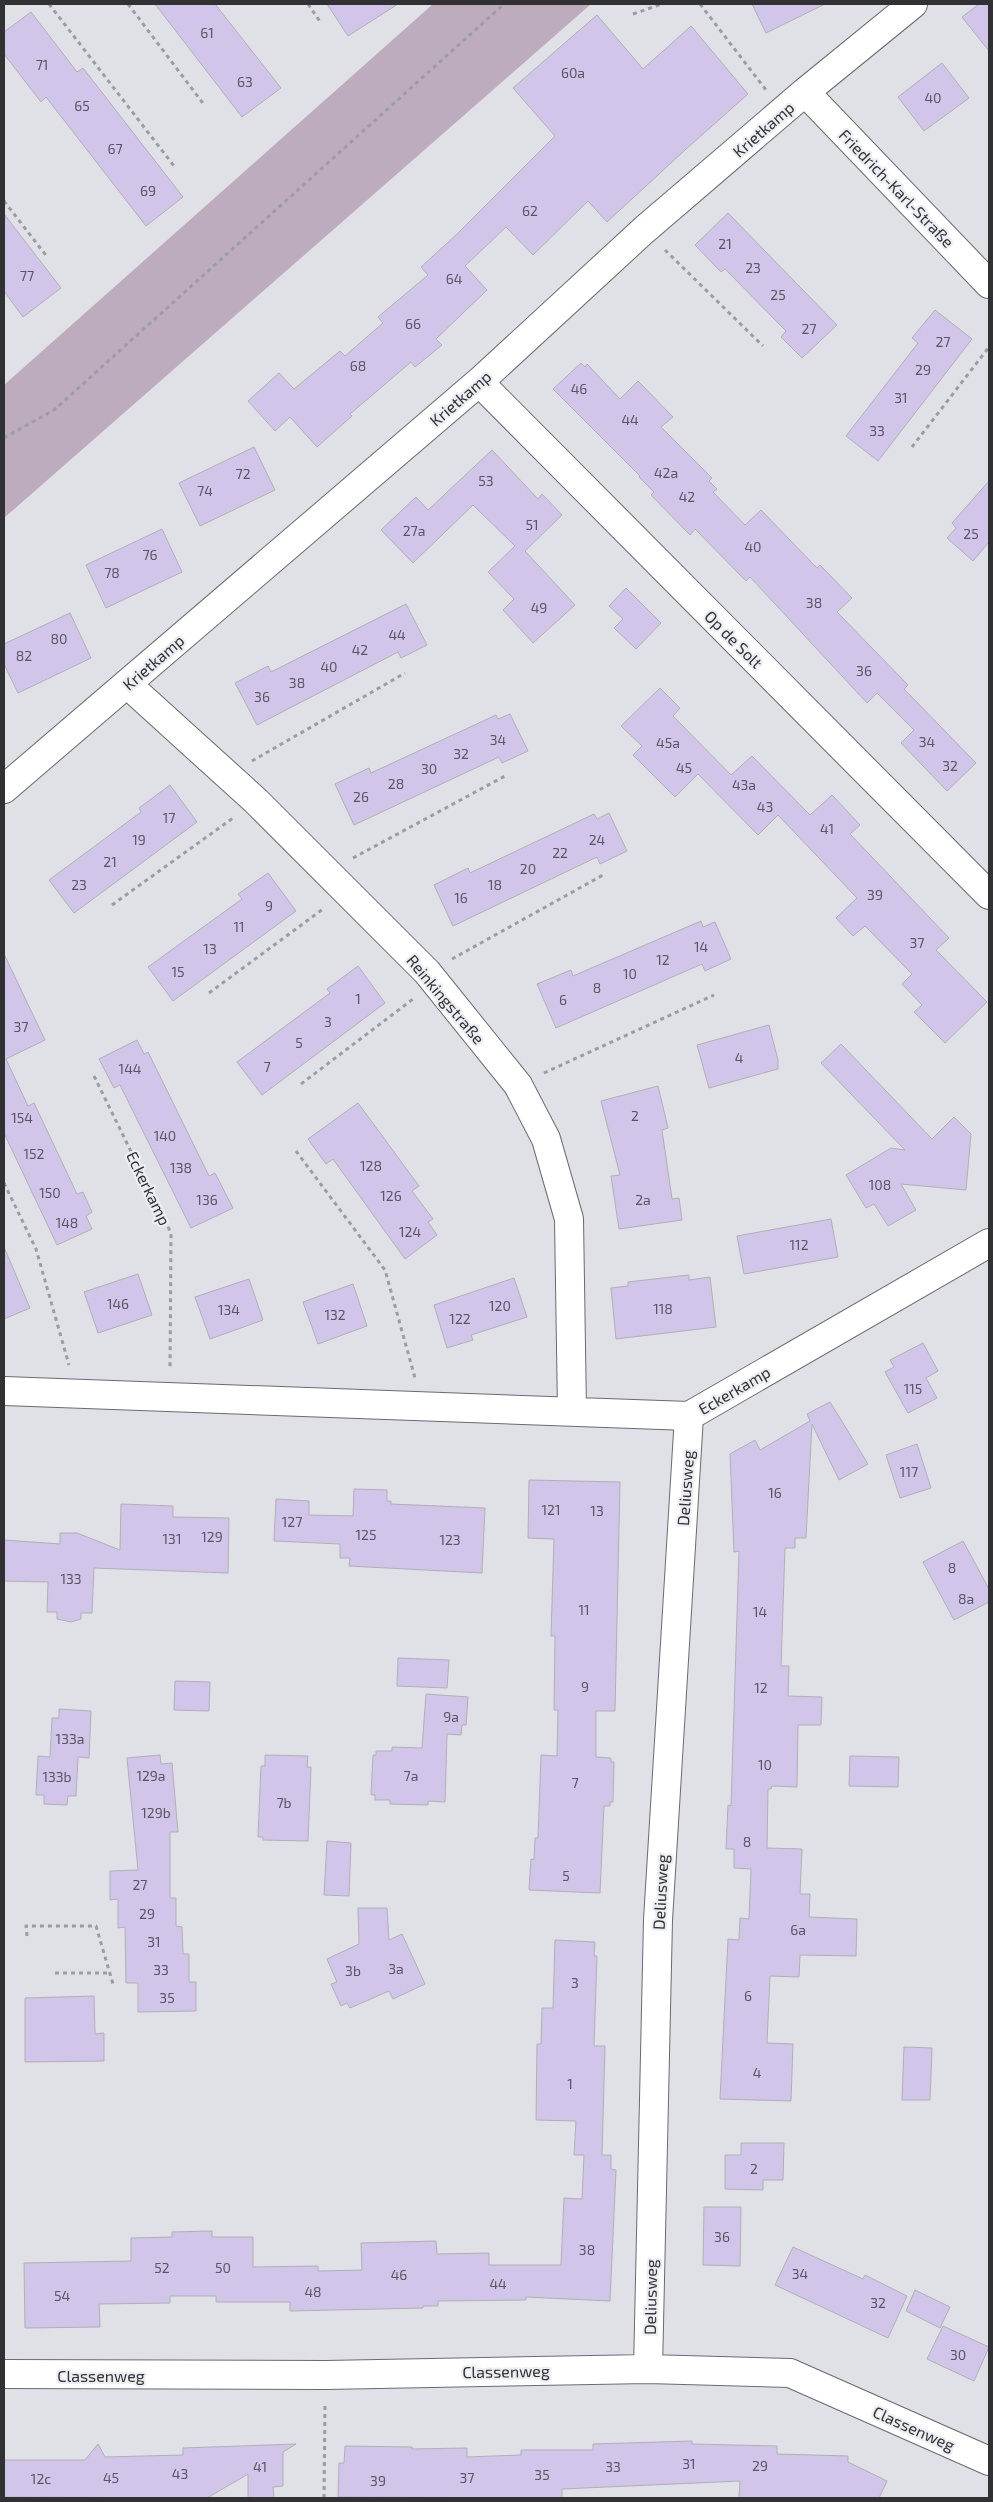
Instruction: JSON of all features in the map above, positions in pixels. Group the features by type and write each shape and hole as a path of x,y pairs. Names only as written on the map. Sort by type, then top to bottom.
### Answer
{"street":[{"name":"Krietkamp","path":"4,789 479,382 644,230 805,92 914,4"},
{"name":"Friedrich-Karl-Straße","path":"805,92 989,284"},
{"name":"Op de Solt","path":"479,382 989,895"},
{"name":"Reinkingstraße","path":"127,684 256,801 348,891 431,977 518,1085 546,1140 570,1219 572,1411"},
{"name":"Eckerkamp","path":"4,1391 689,1416 989,1242"},
{"name":"Deliusweg","path":"648,2369 658,1920 689,1416"},
{"name":"Classenweg","path":"4,2374 326,2375 648,2369 790,2373 989,2461"}],"path":[{"path":"49,4 174,166"},
{"path":"128,4 205,106"},
{"path":"308,4 321,23"},
{"path":"4,438 54,410 504,4"},
{"path":"633,14 662,4"},
{"path":"700,4 783,112"},
{"path":"4,201 48,258"},
{"path":"644,230 763,346"},
{"path":"912,447 989,347"},
{"path":"228,775 405,672"},
{"path":"328,871 505,776"},
{"path":"112,905 256,801"},
{"path":"301,1084 431,977 603,875"},
{"path":"209,993 348,891"},
{"path":"518,1085 714,995"},
{"name":"Eckerkamp","path":"94,1076 171,1232 170,1398"},
{"path":"296,1151 385,1270 417,1385 417,1406"},
{"path":"4,1183 36,1249 77,1394"},
{"path":"27,1936 26,1926 96,1926 113,1984"},
{"path":"55,1973 110,1973"},
{"path":"324,2498 326,2375"}],"shaded area":[{"path":"433,4 591,4 4,518 4,385"}],"building":[{"path":"155,4 215,4 281,88 242,117"},
{"path":"327,4 398,4 348,36"},
{"path":"752,4 825,4 766,33"},
{"path":"979,4 989,4 989,51 962,17"},
{"path":"31,12 77,72 83,68 183,197 146,226 46,97 41,102 4,54 4,32"},
{"path":"597,15 643,69 691,26 748,94 607,222 588,201 533,255 506,227 465,266 487,290 436,339 442,345 415,367 411,362 350,414 352,416 317,447 290,417 275,431 248,401 279,373 294,389 340,351 345,356 383,323 378,317 428,275 421,267 457,234 555,136 513,88"},
{"path":"942,63 969,98 924,131 898,97"},
{"path":"728,213 837,325 802,358 781,337 786,331 725,269 721,272 695,245"},
{"path":"4,214 61,288 23,317 4,291"},
{"path":"935,310 972,339 878,461 846,436 918,343 912,338"},
{"path":"581,363 585,367 587,364 620,399 638,381 673,417 661,427 712,478 709,481 717,489 713,492 745,525 761,510 817,568 820,565 852,598 837,612 908,685 904,689 976,763 947,791 901,743 914,730 877,693 867,703 750,577 746,581 695,529 690,535 651,495 654,492 640,476 553,389"},
{"path":"254,447 275,490 200,526 179,483"},
{"path":"492,450 538,499 542,494 562,515 525,551 575,605 533,643 503,610 514,599 488,572 515,546 473,505 413,563 381,530 416,497 428,510"},
{"path":"989,481 989,542 973,561 947,538 956,528 952,523"},
{"path":"162,529 182,572 106,608 86,565"},
{"path":"626,588 661,623 636,649 614,628 623,619 609,606"},
{"path":"406,604 427,645 401,658 398,652 257,725 235,683 268,666 271,672"},
{"path":"70,613 91,658 18,693 4,664 4,644"},
{"path":"660,688 680,708 673,716 731,775 752,756 810,815 832,795 860,825 850,834 949,938 936,950 987,1002 945,1043 914,1012 922,1005 902,984 912,974 865,926 853,936 836,918 857,898 778,815 758,835 698,774 675,797 633,755 642,746 621,726"},
{"path":"510,714 528,751 502,763 499,757 354,825 335,784 369,768 371,773 496,715 498,719"},
{"path":"170,785 197,822 74,913 49,880 141,812 139,808"},
{"path":"609,813 627,851 600,864 597,857 453,926 434,885 468,868 470,873 594,814 597,819"},
{"path":"268,873 296,911 173,1001 148,967 242,899 238,894"},
{"path":"701,921 703,927 715,922 731,959 705,971 702,964 556,1028 537,984 571,970 573,976"},
{"path":"4,954 45,1040 6,1059 28,1106 34,1103 77,1194 83,1192 92,1212 86,1216 92,1229 57,1245 4,1133"},
{"path":"358,966 385,1003 262,1095 237,1062 330,993 327,989"},
{"path":"769,1025 778,1060 778,1069 709,1088 697,1045"},
{"path":"137,1040 144,1054 148,1052 209,1176 215,1173 233,1208 191,1228 120,1085 114,1088 99,1059"},
{"path":"841,1044 932,1139 954,1117 971,1134 966,1190 901,1184 916,1210 888,1226 874,1204 866,1208 846,1175 891,1148 905,1150 821,1063"},
{"path":"658,1086 668,1128 662,1130 672,1199 679,1198 682,1220 619,1229 611,1176 620,1175 601,1101"},
{"path":"358,1103 419,1186 412,1191 433,1219 428,1222 437,1235 405,1259 333,1159 326,1164 308,1139"},
{"path":"831,1219 838,1257 744,1274 737,1236"},
{"path":"4,1247 30,1308 4,1319"},
{"path":"138,1274 152,1315 98,1333 84,1292"},
{"path":"689,1275 689,1280 710,1277 716,1327 616,1339 611,1288 628,1286 628,1282"},
{"path":"514,1278 527,1317 471,1335 473,1340 447,1348 434,1305"},
{"path":"249,1279 263,1320 210,1339 195,1297"},
{"path":"353,1284 367,1326 318,1344 303,1302"},
{"path":"923,1343 938,1371 926,1378 937,1398 908,1413 885,1372 894,1367 890,1360"},
{"path":"830,1402 868,1464 839,1480 812,1424 806,1538 795,1538 795,1548 785,1548 781,1666 789,1666 788,1696 822,1697 821,1725 798,1725 797,1787 772,1786 771,1789 768,1789 767,1848 802,1849 800,1894 810,1894 809,1917 857,1919 856,1956 800,1955 799,1977 770,1976 767,2043 793,2044 791,2101 720,2099 728,1939 739,1940 740,1918 749,1919 751,1869 734,1868 734,1849 726,1849 728,1805 731,1806 739,1551 734,1552 730,1454 755,1440 760,1450 810,1421 807,1414"},
{"path":"917,1444 931,1488 900,1498 886,1455"},
{"path":"529,1480 620,1482 615,1711 596,1711 596,1757 611,1758 611,1762 614,1762 613,1802 610,1802 610,1806 604,1806 600,1893 529,1890 531,1859 534,1860 535,1838 538,1838 541,1755 557,1756 558,1710 554,1710 555,1636 551,1636 554,1539 528,1538"},
{"path":"354,1489 387,1490 387,1501 391,1501 391,1504 485,1508 482,1573 349,1566 350,1558 340,1558 340,1544 274,1541 276,1499 309,1501 309,1515 353,1516"},
{"path":"121,1504 173,1506 173,1517 229,1518 228,1573 94,1568 92,1613 81,1613 81,1619 71,1622 57,1619 57,1612 47,1612 48,1582 4,1581 4,1540 60,1544 60,1533 77,1533 120,1550"},
{"path":"963,1541 989,1589 989,1602 954,1620 923,1562"},
{"path":"398,1658 449,1660 447,1688 397,1686"},
{"path":"175,1681 210,1682 209,1711 174,1710"},
{"path":"426,1694 468,1697 466,1725 462,1725 461,1735 447,1734 445,1802 428,1801 428,1805 390,1804 390,1800 375,1800 375,1795 371,1795 373,1755 376,1755 376,1751 392,1751 392,1747 422,1748"},
{"path":"59,1709 91,1711 89,1758 78,1757 76,1796 68,1796 67,1805 44,1804 44,1795 36,1795 38,1756 50,1757 52,1718 59,1718"},
{"path":"160,1755 161,1764 172,1763 178,1832 170,1832 170,1898 176,1898 176,1926 182,1927 183,1954 189,1954 189,1982 196,1982 196,2011 138,2012 138,1983 126,1983 125,1927 118,1928 118,1899 110,1900 110,1871 138,1870 127,1758"},
{"path":"265,1755 308,1756 307,1767 311,1767 308,1841 263,1840 263,1837 258,1837 261,1766 265,1766"},
{"path":"850,1756 899,1757 898,1787 849,1786"},
{"path":"327,1841 351,1843 349,1896 324,1895"},
{"path":"358,1908 387,1908 389,1940 402,1934 425,1984 393,1999 389,1991 350,2008 347,2003 341,2006 331,1984 337,1982 327,1959 359,1944"},
{"path":"555,1940 595,1942 594,1956 597,1956 594,2046 605,2046 602,2155 611,2155 611,2169 616,2170 610,2301 526,2297 526,2300 438,2301 438,2306 423,2306 423,2308 290,2311 290,2302 216,2302 216,2296 170,2296 170,2303 99,2304 100,2327 25,2328 24,2263 131,2261 131,2238 172,2237 172,2232 212,2231 212,2237 253,2237 253,2267 318,2266 318,2271 362,2270 361,2243 436,2241 437,2254 489,2253 489,2265 561,2265 564,2198 582,2199 584,2155 574,2155 576,2121 536,2120 537,2044 541,2044 542,2008 553,2008"},
{"path":"94,1996 95,2034 104,2033 104,2061 25,2062 25,1998"},
{"path":"904,2047 932,2048 930,2100 902,2100"},
{"path":"741,2143 784,2143 783,2180 763,2180 763,2190 725,2189 725,2155 741,2155"},
{"path":"704,2207 741,2207 740,2266 703,2265"},
{"path":"793,2247 863,2279 865,2275 907,2296 888,2338 775,2285"},
{"path":"915,2290 950,2307 940,2328 906,2311"},
{"path":"943,2326 989,2347 974,2381 927,2359"},
{"path":"692,2441 692,2444 777,2446 777,2454 848,2456 848,2462 887,2481 879,2498 739,2498 740,2481 562,2489 562,2498 338,2497 339,2463 344,2463 345,2446 412,2447 412,2449 467,2448 467,2457 521,2455 521,2450 593,2450 593,2444"},
{"path":"98,2444 105,2457 183,2455 183,2448 296,2444 283,2452 283,2486 273,2487 274,2498 248,2498 248,2474 207,2498 4,2497 4,2460 85,2460"}]}
